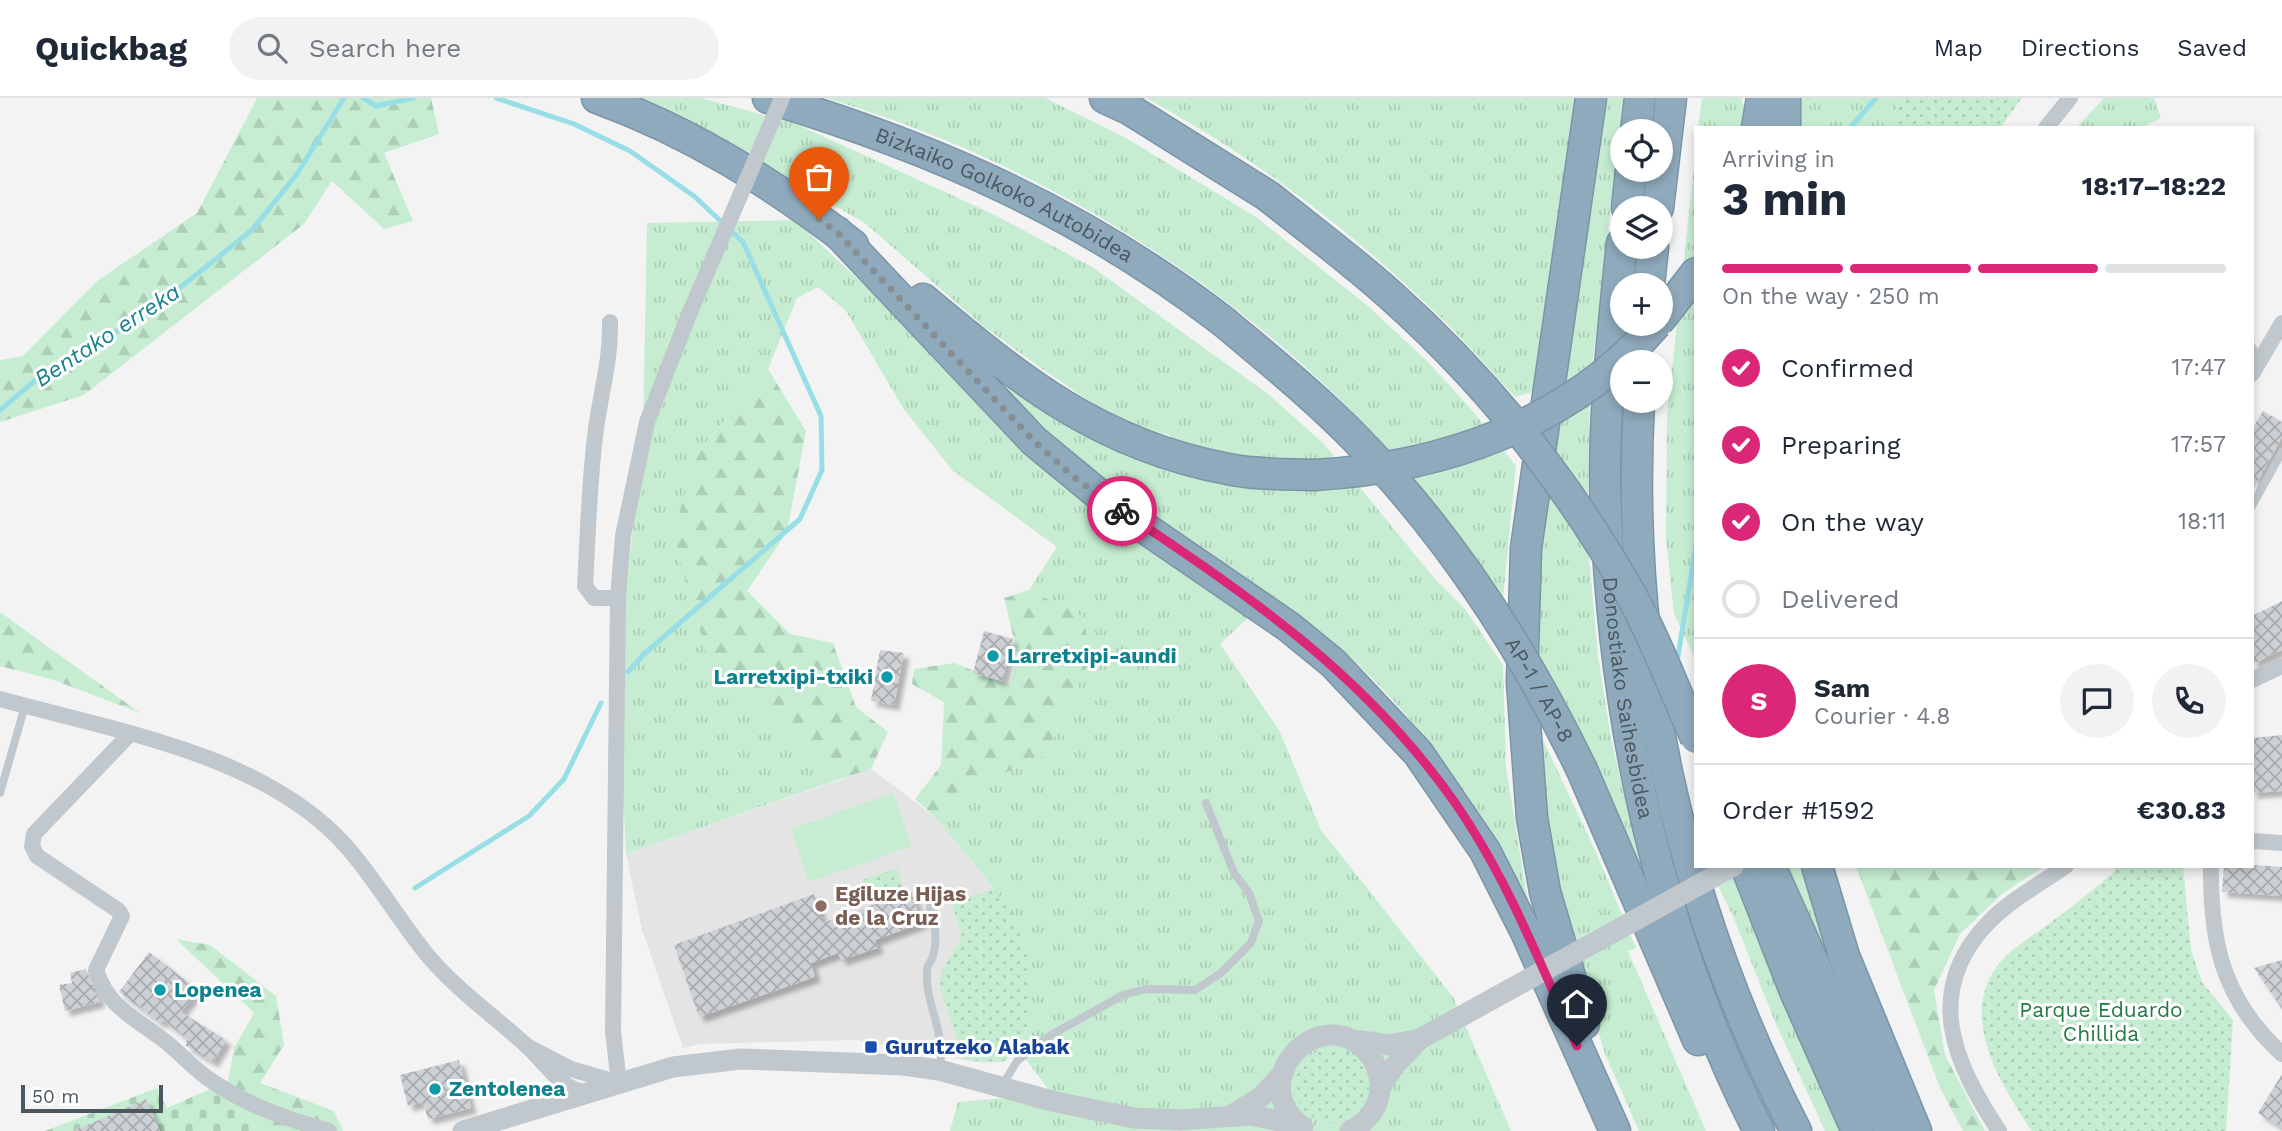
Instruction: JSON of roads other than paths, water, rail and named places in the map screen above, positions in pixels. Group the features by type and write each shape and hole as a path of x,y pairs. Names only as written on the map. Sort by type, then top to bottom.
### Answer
{"highway":[{"path":"597,98 670,128 727,157 783,192 1055,403 1136,444 1228,469 1314,475 1362,473 1450,455 1502,435 1566,402 1606,371 1643,336"},
{"name":"Bizkaiko Golkoko Autobidea","path":"768,98 838,119 947,160 1052,210 1162,275 1224,323"},
{"path":"1105,98 1129,109 1268,196 1387,292 1470,372 1520,429 1599,540 1694,706"},
{"path":"1591,98 1526,548 1522,682 1532,818 1545,892 1616,1131"},
{"path":"1637,119 1640,98"},
{"path":"1659,196 1671,98"},
{"path":"1757,126 1762,98"},
{"path":"1785,98 1786,126"},
{"path":"837,232 1034,441 1114,507 1289,627 1333,663 1418,753 1485,851 1616,1131"},
{"name":"Donostiako Saihesbidea","path":"1620,259 1610,367 1606,488 1609,588 1622,699 1631,753 1665,894 1712,1025 1759,1131"},
{"path":"1673,303 1694,276"},
{"name":"AP-1 / AP-8","path":"1224,323 1346,430 1430,525 1532,675 1582,770 1656,947 1709,1063 1744,1131"},
{"name":"Donostiako Saihesbidea","path":"1639,413 1636,519 1639,593 1662,750 1679,828 1694,883 1740,1013 1796,1131"},
{"path":"1632,597 1694,734"},
{"path":"1747,868 1795,990 1857,1131"},
{"path":"1771,868 1889,1131"},
{"path":"1818,868 1844,956 1916,1131"}],"street":[{"path":"620,1083 613,1031 618,598 623,536 647,422 690,312 782,98"},
{"path":"2048,126 2070,98"},
{"path":"610,322 611,353 592,466 585,586 594,598 618,598"},
{"path":"2254,360 2282,323"},
{"path":"2254,679 2282,666"},
{"path":"0,699 240,770 306,810 360,862 430,958 468,997 527,1046 571,1089 592,1092"},
{"path":"129,735 34,834 32,846 37,856 119,911 122,916 96,970 101,985 110,1001 164,1040 208,1078 249,1104 278,1117 329,1131"},
{"path":"2254,841 2282,843"},
{"path":"1350,1131 1370,1116 1380,1087 1396,1064 1420,1040 1729,868"},
{"path":"1999,1131 1958,1061 1951,1023 1954,984 1967,950 1989,921 2063,868"},
{"path":"2211,868 2211,920 2221,964 2240,1005 2282,1054"},
{"path":"1232,1115 1261,1097 1283,1073 1293,1052 1304,1042 1334,1035 1389,1045 1420,1040"},
{"path":"1349,1039 1372,1058 1379,1072 1380,1087"},
{"path":"527,1046 571,1069 620,1083"},
{"path":"463,1131 673,1067 741,1059 876,1064 939,1070 1078,1107 1134,1118 1188,1120 1232,1115 1268,1117 1306,1128"},
{"path":"1283,1073 1281,1093 1284,1105 1306,1128"}],"lane":[{"path":"2254,502 2282,452"},
{"path":"0,793 4,761 25,706"},
{"path":"1002,1086 1017,1061 1051,1035 1122,995 1146,989 1195,990 1221,973 1251,943 1259,921 1249,894 1234,873 1206,803"},
{"path":"930,907 935,923 935,946 933,958 926,967 941,1043 939,1070"}],"waterway":[{"name":"Bentako erreka","path":"0,410 43,374 151,311 252,230 297,174 344,98"},
{"path":"363,98 376,106 413,98"},
{"path":"496,98 574,124 630,151 694,196 743,242 821,416 822,470 800,519 644,654 628,672"},
{"path":"1852,126 1876,98"},
{"path":"1677,662 1694,557"},
{"path":"415,888 529,816 564,779 601,703"}],"place":[{"name":"Larretxipi-aundi","path":"993,656"},
{"name":"Larretxipi-txiki","path":"887,677"},
{"name":"Egiluze Hijas de la Cruz","path":"821,906"},
{"name":"Lopenea","path":"160,990"},
{"name":"Gurutzeko Alabak","path":"871,1047"},
{"name":"Zentolenea","path":"435,1089"}],"park label":[{"name":"Parque Eduardo Chillida","path":"2101,1022"}]}
